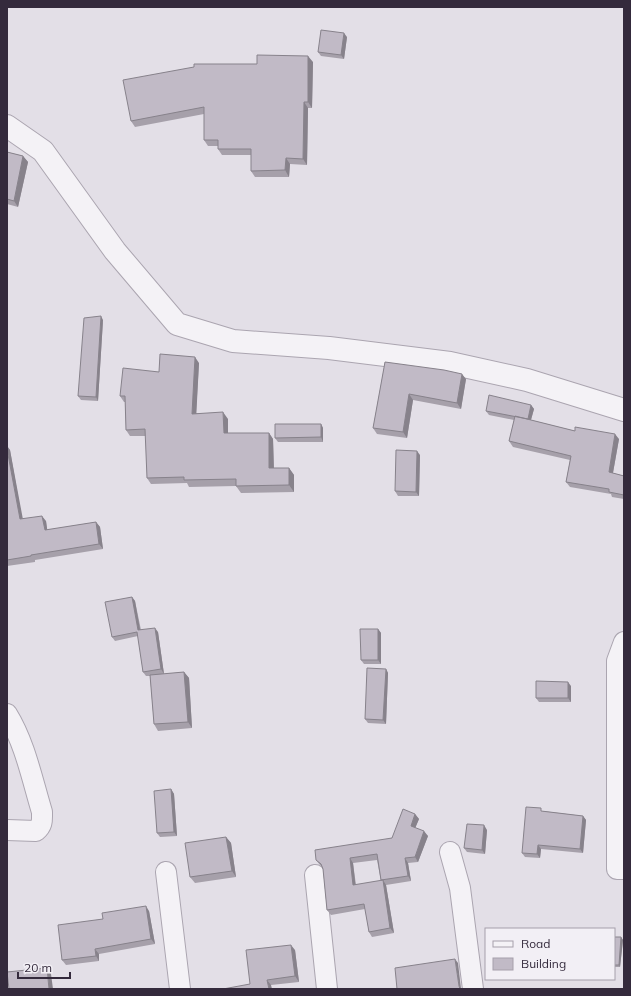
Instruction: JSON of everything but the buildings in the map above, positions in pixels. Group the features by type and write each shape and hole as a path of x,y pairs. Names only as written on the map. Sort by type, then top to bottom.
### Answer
{"street":[{"path":"7,126 43,151 115,251 178,324 233,341 329,348 450,363 528,380 624,410"},
{"path":"624,642 617,661 617,869 624,868"},
{"path":"7,714 23,748 42,812 42,821 40,827 36,831 7,830"},
{"path":"450,852 460,888 473,989"},
{"path":"166,872 180,989"},
{"path":"315,875 327,989"}]}
